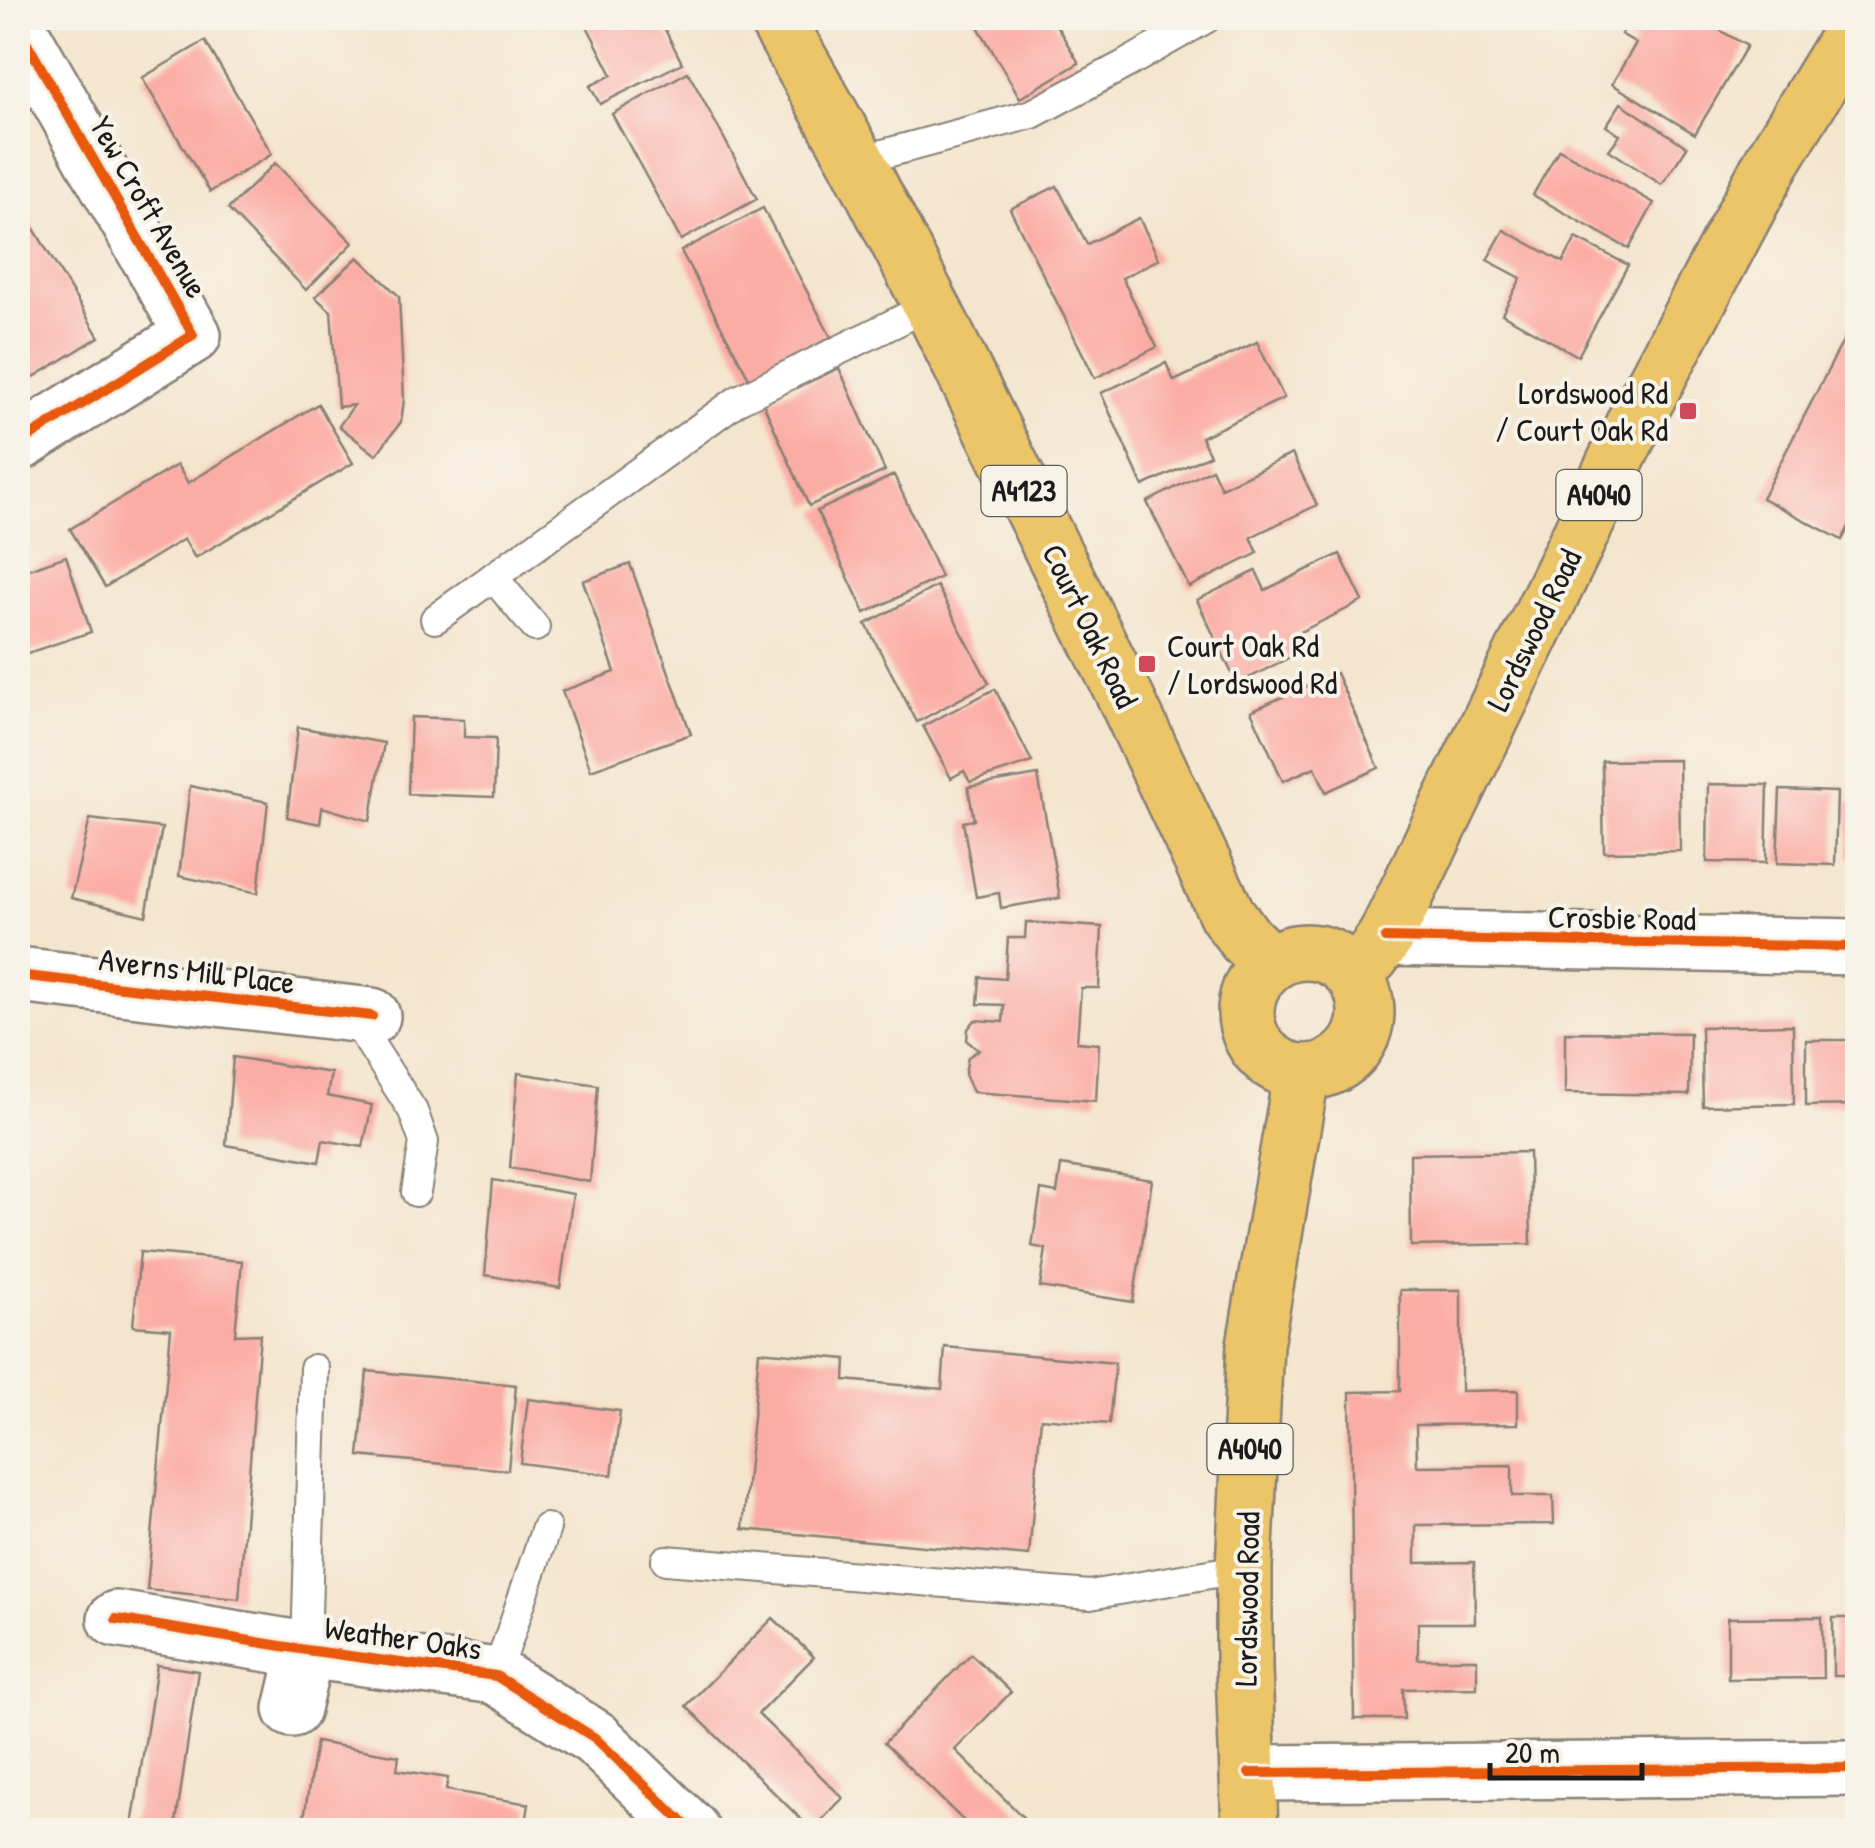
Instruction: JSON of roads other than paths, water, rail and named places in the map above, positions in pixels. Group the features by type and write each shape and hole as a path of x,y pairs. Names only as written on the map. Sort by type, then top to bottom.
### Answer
{"main road":[{"name":"Court Oak Road","path":"776,18 932,305 1123,692 1227,914 1270,963"},
{"name":"Lordswood Road","path":"1368,954 1640,411 1772,162 1858,21"},
{"path":"1301,952 1333,958 1368,954 1366,1020 1361,1037 1336,1065 1300,1072 1280,1067 1262,1055 1250,1038 1247,996 1255,978 1270,963 1301,952"},
{"name":"Lordswood Road","path":"1250,1830 1244,1568 1255,1346 1300,1072"}],"street":[{"name":"Yew Croft Avenue","path":"18,28 193,335 18,444"},
{"name":"Crosbie Road","path":"1368,954 1465,941 1858,947"},
{"name":"Averns Mill Place","path":"18,975 361,1015"},
{"name":"Weather Oaks","path":"116,1618 496,1676 595,1738 691,1830"},
{"name":"Weather Oaks","path":"292,1709 306,1650"},
{"path":"1249,1773 1858,1768"}],"lane":[{"path":"857,161 1032,114 1207,18"},
{"path":"435,619 738,400 932,305"},
{"path":"494,576 536,627"},
{"path":"361,1015 413,1111 424,1142 416,1192"},
{"path":"306,1650 314,1368"},
{"path":"496,1676 546,1528"},
{"path":"666,1560 1090,1595 1244,1568"}],"place":[{"name":"Lordswood Rd / Court Oak Rd","path":"1688,411"},
{"name":"Court Oak Rd / Lordswood Rd","path":"1147,664"}]}
